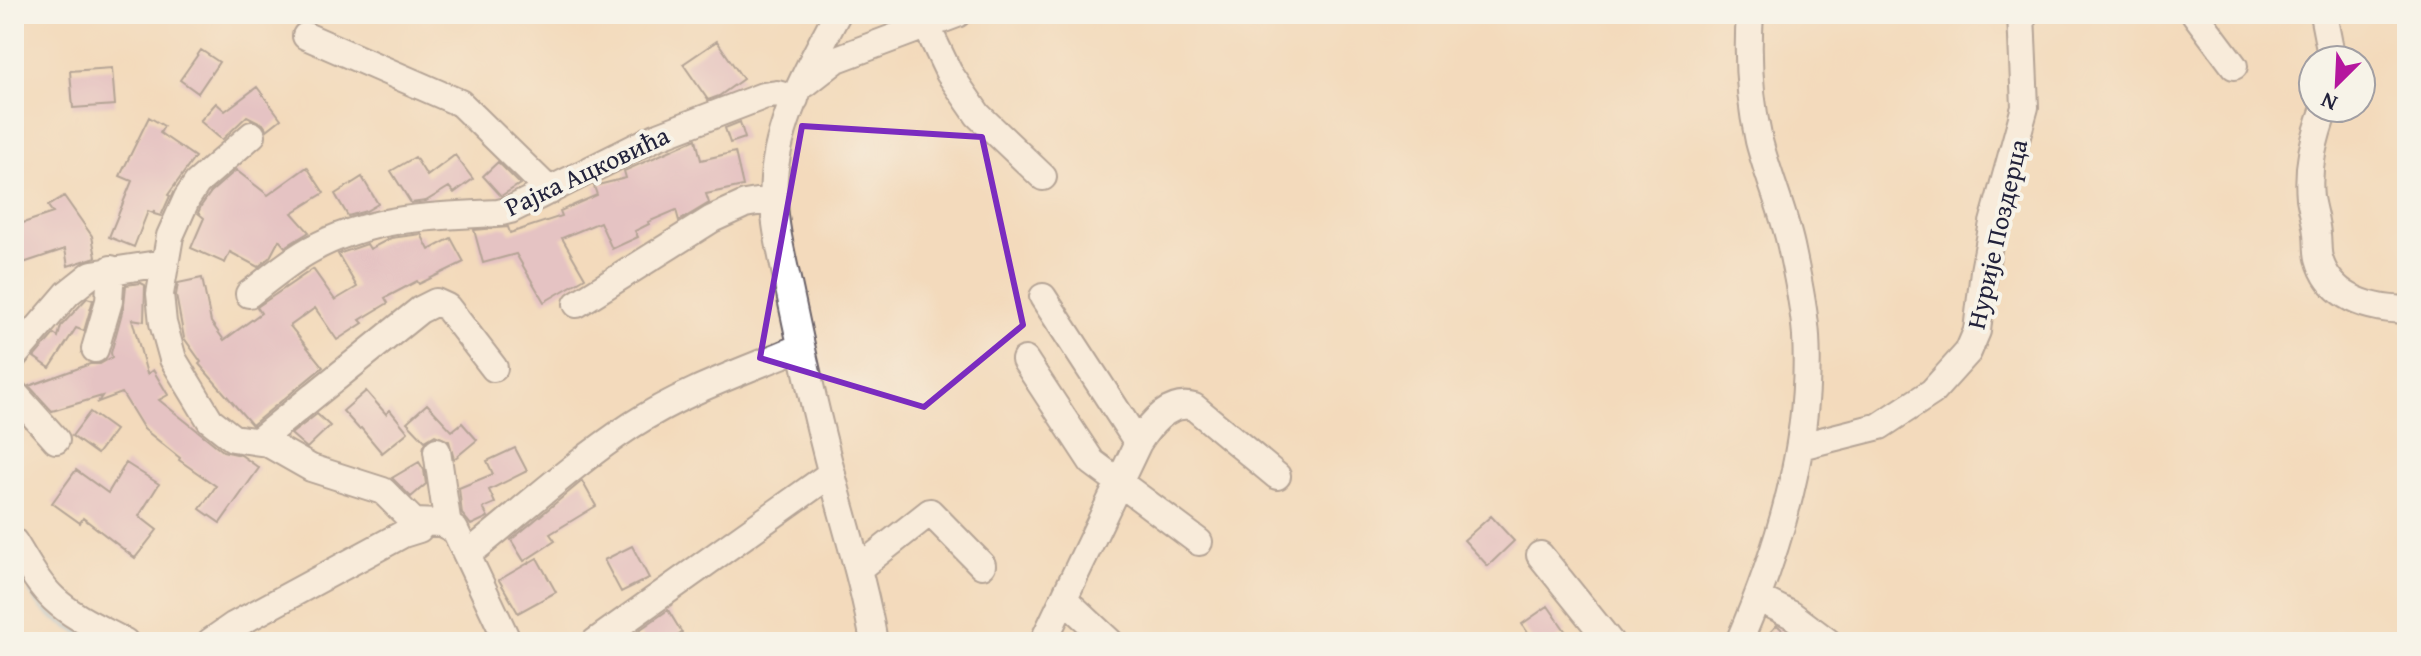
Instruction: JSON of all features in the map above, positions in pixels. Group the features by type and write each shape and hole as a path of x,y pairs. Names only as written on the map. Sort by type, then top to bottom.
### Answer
{"street":[{"path":"837,14 796,95 778,150 774,199 801,347 859,568 874,642"},
{"path":"796,95 837,59 957,14"},
{"path":"1739,642 1758,598 1801,446 1806,354 1802,300 1791,243 1756,125 1749,60 1750,14"},
{"name":"Нурије Поздерца","path":"1801,446 1880,426 1932,392 1968,352 1977,331 1993,223 2025,107 2021,14"},
{"path":"2195,14 2234,66"},
{"path":"2323,14 2329,44"},
{"path":"927,27 949,73 978,115 1043,177"},
{"path":"306,36 460,103 550,191"},
{"name":"Рајка Ацковића","path":"249,294 311,249 356,229 419,216 498,213 550,191 656,137 763,96 796,95"},
{"path":"2319,124 2309,172 2317,247 2324,270 2338,290 2358,302 2379,308 2407,310"},
{"path":"252,135 197,183 170,236 164,263 161,305 173,359 210,420 233,438 259,440 311,468 383,491 409,518 421,524 448,526 460,538 508,642"},
{"path":"577,304 712,219 745,204 774,199"},
{"path":"14,356 68,293 92,274 164,263"},
{"path":"95,349 109,301 111,269"},
{"path":"1043,297 1138,443"},
{"path":"259,440 420,310 436,302 442,302 447,307 494,368"},
{"path":"467,555 602,446 634,424 690,393 801,347"},
{"path":"1025,360 1092,462 1199,542"},
{"path":"14,393 56,440"},
{"path":"1043,642 1138,443 1161,416 1172,409 1189,405 1277,476"},
{"path":"437,451 448,526"},
{"path":"595,642 832,473"},
{"path":"859,568 930,512 982,565"},
{"path":"210,642 233,626 403,534 419,529 421,524"},
{"path":"14,542 38,581 54,599 125,642"},
{"path":"1540,555 1610,642"},
{"path":"1758,598 1792,615 1828,642"},
{"path":"1065,600 1110,642"}],"highlighted area":[{"path":"802,126 982,137 1023,325 924,407 760,358"}],"building":[{"path":"717,41 743,79 708,100 683,64"},
{"path":"201,50 219,62 198,93 180,80"},
{"path":"112,68 115,105 73,108 70,71"},
{"path":"257,87 281,119 267,130 263,124 247,116 222,140 200,121 216,103 225,111"},
{"path":"149,117 164,126 160,133 195,157 168,195 161,216 154,214 154,210 153,213 148,211 134,247 109,237 132,181 120,176"},
{"path":"740,122 745,138 730,143 725,128"},
{"path":"696,139 701,160 735,152 743,186 706,194 709,203 679,221 676,210 648,222 635,231 638,237 612,249 600,222 562,238 585,278 544,302 516,254 483,263 474,230 508,227 510,233 562,216 560,211 597,195 594,186 626,178 624,171"},
{"path":"455,155 473,179 454,193 449,187 426,201 411,203 391,171 415,157 427,176"},
{"path":"498,162 520,184 501,196 483,176"},
{"path":"307,167 324,193 292,213 309,232 285,247 279,240 270,257 258,267 230,252 225,263 191,248 204,218 198,213 201,206 211,192 236,170 268,195"},
{"path":"362,177 378,204 348,216 335,194"},
{"path":"64,196 92,236 96,257 68,266 65,249 14,266 14,226 53,213 48,206"},
{"path":"421,234 429,250 451,238 464,262 385,298 388,303 360,320 363,323 337,340 315,308 290,326 323,367 252,425 199,364 201,362 184,338 176,295 178,283 202,278 211,322 224,340 261,313 257,307 313,269 335,300 357,287 338,254 367,244 370,249 391,238"},
{"path":"126,285 145,285 144,321 132,319 147,374 153,370 168,395 159,400 223,451 241,455 259,468 220,523 200,509 216,486 179,460 144,429 122,393 98,402 102,396 52,411 29,386 90,364 100,364 112,357"},
{"path":"87,298 93,300 84,331 76,328 50,368 34,357 54,334 58,337 61,326"},
{"path":"366,391 386,414 390,410 408,432 382,453 343,411"},
{"path":"427,404 452,431 462,423 477,440 454,459 449,441 435,435 425,441 407,422"},
{"path":"90,412 115,430 97,454 72,436"},
{"path":"317,414 330,426 307,448 291,434"},
{"path":"515,448 527,471 489,490 495,503 483,508 488,517 471,525 462,514 459,488 493,474 487,461"},
{"path":"419,462 426,484 411,497 392,478"},
{"path":"126,463 159,484 139,516 157,530 135,558 83,518 80,523 52,503 76,470 108,493"},
{"path":"582,481 596,506 550,534 555,541 524,561 511,540"},
{"path":"1491,516 1514,541 1488,566 1464,540"},
{"path":"632,546 649,578 621,592 604,560"},
{"path":"537,558 556,592 518,613 499,580"},
{"path":"1548,606 1566,632 1552,642 1534,642 1522,624"},
{"path":"668,610 682,633 667,642 645,642 638,631"},
{"path":"1778,626 1795,642 1761,642"}],"waterway":[{"path":"31,592 52,617 81,633"}]}
